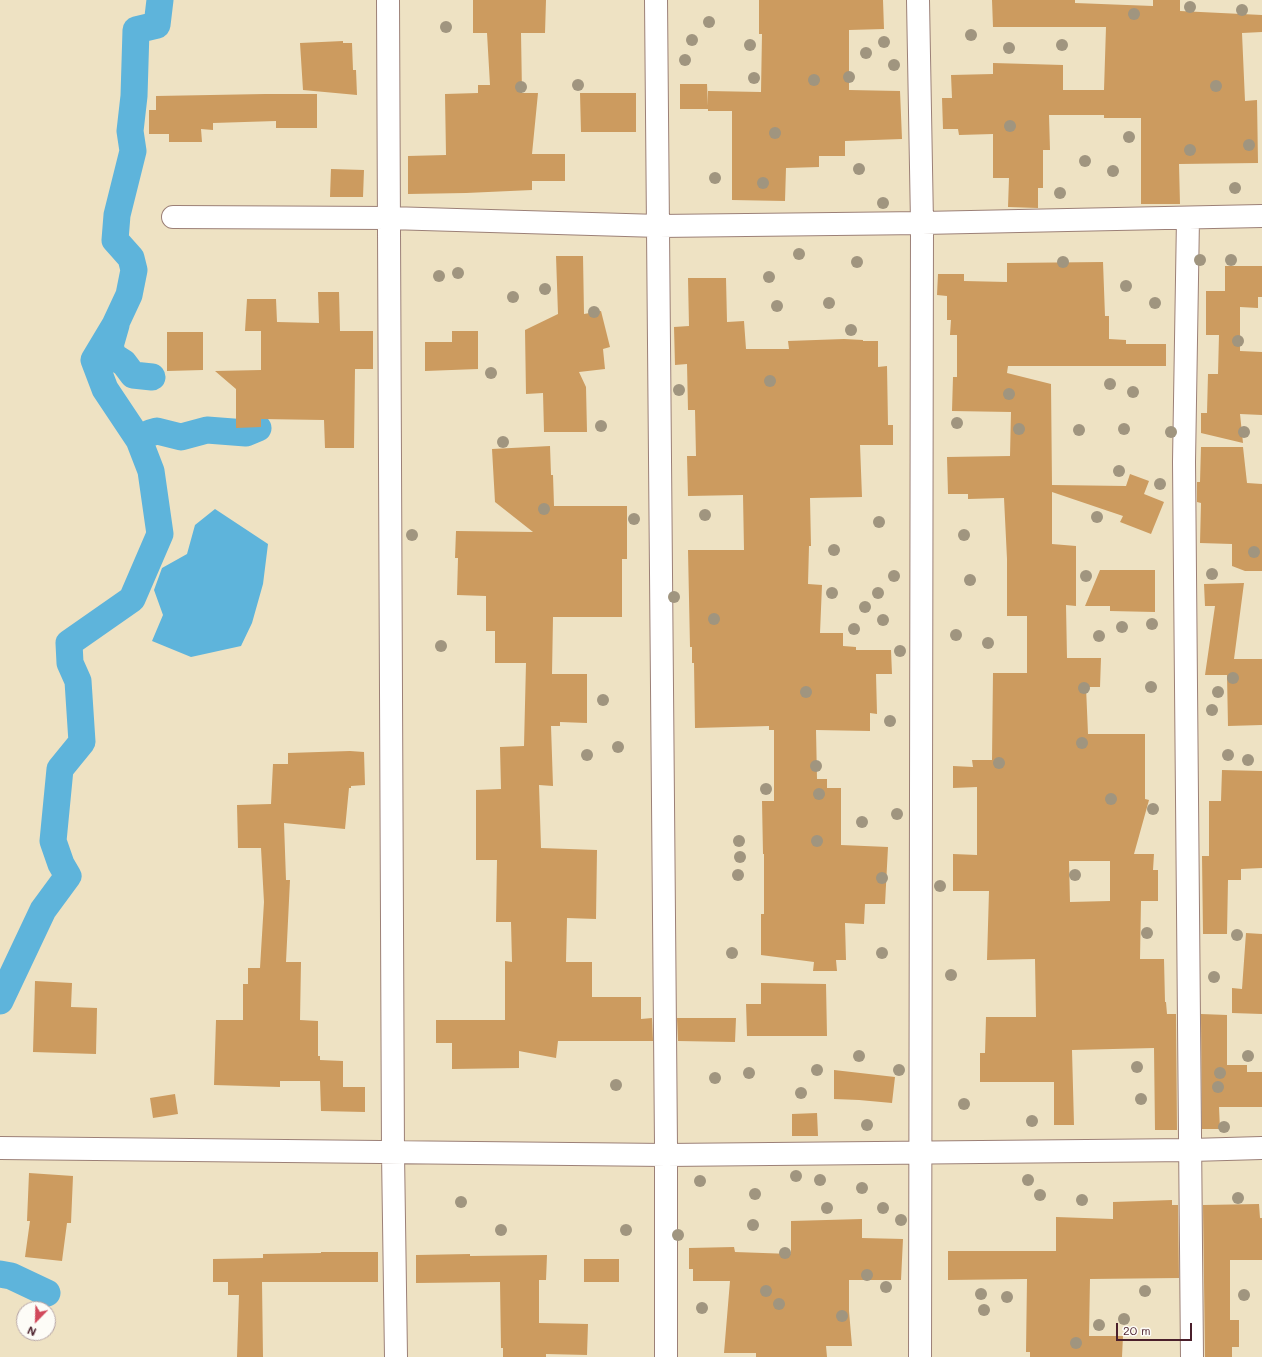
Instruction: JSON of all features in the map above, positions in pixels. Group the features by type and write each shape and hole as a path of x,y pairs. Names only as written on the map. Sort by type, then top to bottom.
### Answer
{"street":[{"path":"388,0 396,1357"},
{"path":"656,0 666,1155 666,1357"},
{"path":"918,0 922,223 920,1357"},
{"path":"173,217 389,218 659,226 922,223 1262,216"},
{"path":"1188,218 1184,462 1192,1357"},
{"path":"0,1148 666,1155 1262,1148"}],"water":[{"path":"215,509 268,544 263,584 252,623 241,646 191,657 152,641 163,615 154,590 162,568 187,554 195,525"}],"building":[{"path":"473,0 546,0 545,33 521,33 522,93 538,93 532,154 565,154 565,181 532,181 532,190 408,194 408,156 446,155 445,94 478,93 478,85 490,85 487,33 473,33"},
{"path":"759,0 883,0 884,29 849,30 849,90 900,91 902,139 845,141 845,156 819,156 819,167 786,168 785,201 732,200 732,111 680,109 680,84 707,84 708,106 708,91 761,92 762,34 759,34"},
{"path":"992,0 1075,0 1075,3 1153,6 1153,0 1180,0 1180,11 1262,15 1262,32 1242,33 1245,101 1257,100 1258,163 1179,164 1180,204 1141,204 1141,118 1104,118 1104,115 1049,115 1050,150 1043,150 1043,188 1038,188 1038,208 1008,207 1009,178 993,178 993,134 959,135 958,129 943,129 942,98 952,98 951,75 993,74 993,63 1063,65 1063,90 1104,90 1106,27 993,27"},
{"path":"343,41 343,43 352,43 353,70 356,70 357,95 303,90 300,43"},
{"path":"580,93 636,93 636,132 581,132"},
{"path":"317,94 317,128 276,128 276,121 213,123 213,130 201,129 202,142 169,142 169,134 149,134 149,110 156,110 156,96"},
{"path":"331,169 364,170 363,197 330,197"},
{"path":"556,256 583,256 584,314 601,311 610,347 603,349 605,369 579,372 586,387 587,432 544,432 543,393 526,394 525,330 558,314"},
{"path":"1103,262 1105,316 1109,316 1109,339 1126,340 1126,344 1166,344 1166,366 1008,366 1007,373 1051,384 1052,485 1126,486 1130,474 1149,481 1144,494 1164,502 1151,534 1120,522 1123,516 1052,492 1052,544 1076,546 1076,606 1066,605 1067,658 1101,658 1100,687 1086,687 1088,734 1145,734 1145,799 1149,800 1134,854 1154,854 1153,870 1158,870 1158,901 1141,901 1140,959 1164,959 1165,1002 1167,1014 1176,1014 1177,1130 1155,1130 1154,1048 1072,1050 1074,1125 1054,1125 1054,1082 980,1082 980,1053 985,1053 986,1017 1036,1017 1035,959 987,960 989,891 953,891 953,854 977,855 977,787 953,788 953,766 973,767 972,760 992,760 993,673 1027,673 1027,616 1007,616 1007,559 1004,498 968,499 968,494 948,494 947,457 1010,456 1011,412 952,411 953,377 957,377 957,335 950,335 951,320 947,320 947,296 937,295 938,274 964,274 964,281 1007,282 1007,263","holes":["1069,861 1110,861 1110,901 1070,902"]},
{"path":"1225,266 1262,266 1262,297 1258,297 1258,308 1240,307 1240,351 1262,352 1262,415 1240,414 1243,443 1201,433 1201,413 1207,413 1208,374 1218,374 1219,335 1206,335 1206,291 1225,291"},
{"path":"688,278 726,278 727,322 744,321 746,349 789,349 788,341 844,339 878,341 878,367 887,366 888,425 893,425 893,445 860,445 862,497 810,498 811,546 809,546 808,584 822,585 820,633 843,633 843,646 856,647 856,650 891,650 892,674 876,674 877,714 870,713 870,731 816,730 817,779 827,779 827,788 841,788 841,845 888,847 885,904 865,904 864,924 845,923 846,960 836,960 837,971 813,971 814,962 761,955 761,914 764,914 762,801 774,801 774,730 769,730 769,726 695,728 694,663 692,663 692,647 690,647 688,550 744,550 743,495 688,496 687,456 696,456 695,410 688,410 687,364 675,365 674,327 689,326"},
{"path":"318,292 339,292 340,331 373,331 373,369 355,369 354,448 325,448 324,420 261,419 261,427 236,428 236,389 215,371 261,370 261,331 245,331 247,299 276,299 277,322 319,323"},
{"path":"452,331 478,331 478,369 425,371 425,342 452,342"},
{"path":"167,332 203,332 203,370 167,371"},
{"path":"550,446 554,506 627,506 627,559 622,559 622,617 553,617 552,674 587,674 587,723 560,722 560,726 551,726 553,786 539,785 541,848 597,850 596,919 567,918 566,962 592,962 592,997 641,997 641,1019 652,1018 653,1041 558,1041 556,1058 519,1051 519,1068 452,1069 452,1043 436,1043 436,1020 505,1020 505,961 512,962 511,922 496,922 497,860 476,860 476,790 501,789 500,747 524,746 526,663 495,663 495,631 486,631 486,596 457,595 458,558 455,558 456,531 533,532 495,502 492,449"},
{"path":"1201,447 1243,447 1247,483 1262,484 1262,571 1245,571 1232,566 1232,544 1200,543 1201,503 1197,502 1197,482 1200,482"},
{"path":"1100,570 1155,570 1155,612 1110,611 1110,606 1085,606"},
{"path":"1244,583 1234,659 1262,659 1262,725 1228,726 1227,675 1205,675 1215,606 1205,606 1204,584"},
{"path":"364,752 365,785 351,786 351,788 349,788 345,829 284,823 286,880 290,880 286,962 301,962 300,1020 318,1021 318,1056 320,1056 320,1060 343,1061 343,1087 365,1087 365,1112 321,1111 320,1081 280,1081 280,1087 214,1085 216,1020 243,1020 243,984 248,984 248,968 260,968 264,902 261,848 238,848 237,805 271,804 273,764 288,764 288,753"},
{"path":"1222,770 1262,771 1262,868 1241,869 1241,880 1228,880 1227,934 1203,934 1202,856 1209,856 1209,801 1221,801"},
{"path":"1246,933 1262,934 1262,1014 1232,1013 1232,988 1242,989"},
{"path":"35,981 72,983 71,1007 97,1008 96,1054 33,1052"},
{"path":"761,983 826,984 827,1036 747,1036 746,1004 761,1004"},
{"path":"1201,1014 1227,1015 1227,1065 1247,1065 1247,1072 1262,1072 1262,1107 1219,1107 1220,1129 1202,1129"},
{"path":"677,1018 736,1018 735,1042 678,1041"},
{"path":"834,1070 895,1077 892,1103 834,1099"},
{"path":"175,1094 178,1114 153,1118 150,1098"},
{"path":"817,1113 818,1136 792,1136 792,1114"},
{"path":"29,1173 73,1176 71,1223 67,1223 62,1261 25,1257 30,1221 27,1221"},
{"path":"1172,1200 1172,1205 1178,1205 1179,1278 1090,1279 1089,1336 1123,1336 1122,1357 1030,1357 1030,1352 1026,1352 1027,1279 948,1280 948,1251 1056,1251 1056,1217 1113,1219 1113,1202"},
{"path":"1259,1204 1260,1218 1262,1218 1262,1260 1230,1260 1230,1320 1239,1320 1239,1347 1232,1347 1232,1357 1205,1357 1203,1205"},
{"path":"862,1219 862,1238 903,1239 901,1280 849,1280 849,1311 852,1346 826,1346 827,1357 756,1357 756,1353 724,1353 730,1281 693,1281 693,1269 689,1269 689,1248 734,1247 735,1252 791,1254 791,1221"},
{"path":"378,1252 378,1282 262,1282 263,1357 237,1357 239,1295 228,1295 228,1282 213,1282 213,1259 263,1258 263,1254"},
{"path":"470,1254 470,1256 547,1255 546,1280 539,1280 539,1323 588,1324 587,1355 546,1354 546,1357 503,1357 503,1348 501,1348 500,1282 416,1283 416,1255"},
{"path":"584,1259 619,1259 619,1282 584,1282"}],"waterway":[{"path":"0,1001 43,910 68,876 61,864 53,841 60,769 82,742 78,681 70,663 69,643 132,599 160,534 151,471 139,440 105,389 94,360 115,325 129,295 134,270 131,258 115,240 117,215 133,151 130,131 134,96 136,30 157,25 160,0"},
{"path":"116,325 110,346 113,356 124,363 133,375 152,377"},
{"path":"139,440 150,433 157,431 181,437 207,430 246,433 258,428"},
{"path":"0,1274 11,1276 47,1293"}]}
